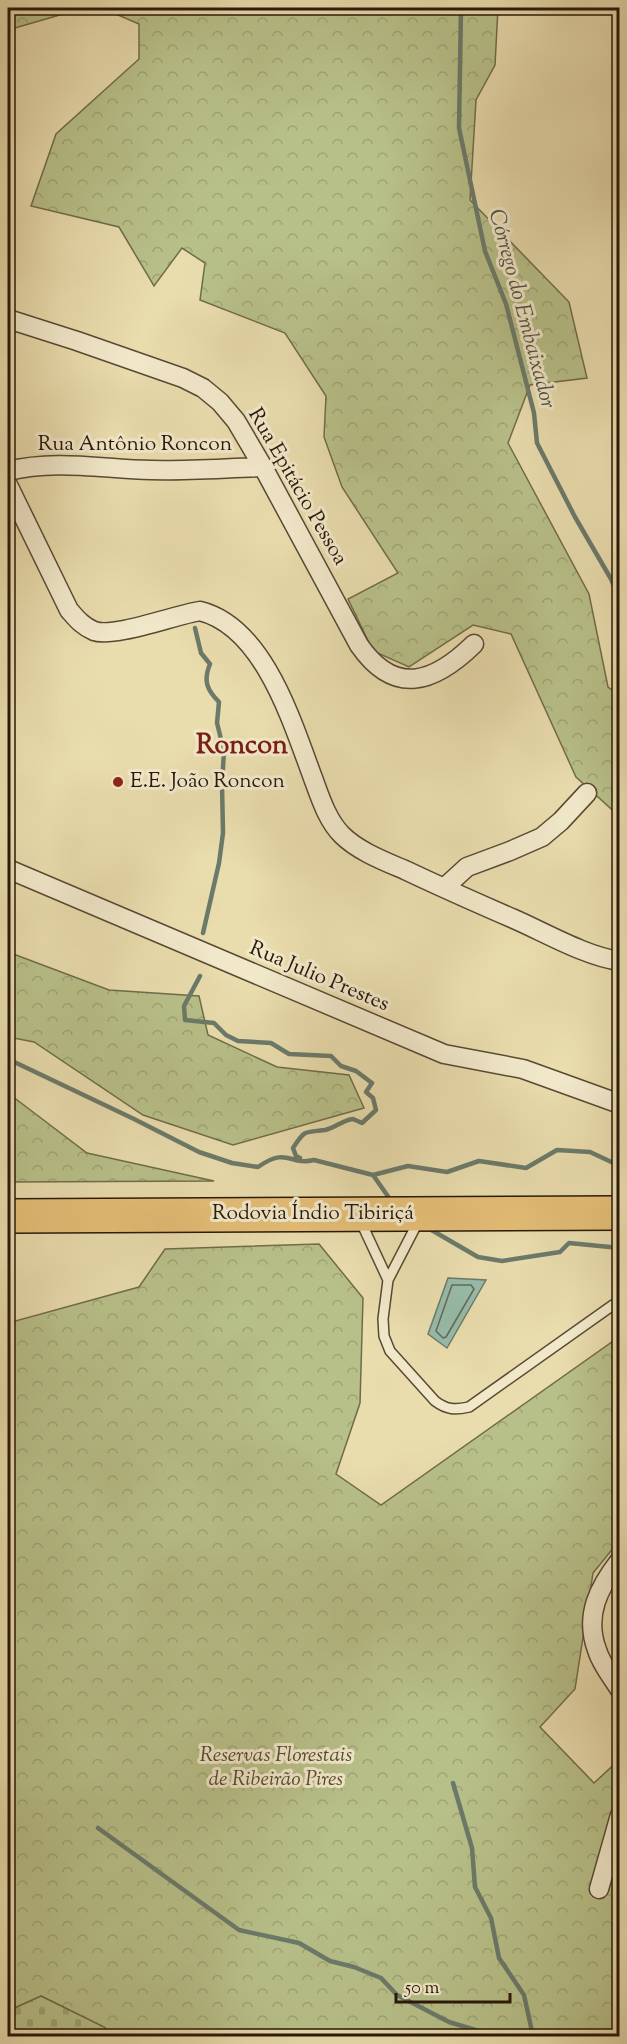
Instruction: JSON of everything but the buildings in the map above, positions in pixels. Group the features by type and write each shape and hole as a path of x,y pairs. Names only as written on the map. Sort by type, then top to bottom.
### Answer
{"highway":[{"name":"Rodovia Índio Tibiriçá","path":"8,1216 620,1213"}],"street":[{"name":"Rua Epitácio Pessoa","path":"8,319 173,375 203,388 220,402 236,421 263,467 359,645 370,660 384,672 404,679 422,677 443,669 474,644"},
{"name":"Rua Antônio Roncon","path":"8,471 51,464 152,470 263,467"},
{"path":"8,485 69,610 80,624 95,632 111,633 200,611 213,614 230,624 245,637 262,660 291,719 322,803 332,823 342,836 379,858 444,888 588,952 620,961"},
{"path":"444,888 467,867 542,837 561,821 587,793"},
{"name":"Rua Julio Prestes","path":"8,869 444,1054 523,1070 620,1104"},
{"path":"620,1560 603,1582 593,1609 592,1635 597,1652 620,1690"},
{"path":"599,1889 620,1815"}],"lane":[{"path":"357,1214 388,1280"},
{"path":"422,1214 388,1280 383,1319 384,1336 390,1351 444,1408 457,1410 468,1407 613,1305"}],"green space":[{"path":"8,8 84,8 8,30"},
{"path":"102,8 498,8 495,65 476,100 470,200 569,302 587,378 530,385 508,443 589,594 608,687 619,695 619,816 576,777 511,634 473,625 409,667 373,651 348,599 398,573 342,487 324,437 326,396 285,333 200,300 205,263 182,248 154,286 119,227 31,206 56,134 139,59 139,24"},
{"path":"8,952 109,990 199,996 208,1035 277,1067 349,1075 364,1108 233,1145 143,1115 34,1042 8,1037"},
{"path":"8,1093 87,1153 214,1181 8,1182"},
{"name":"Reservas Florestais de Ribeirão Pires","path":"319,1244 363,1298 360,1403 336,1474 381,1505 619,1337 619,1541 593,1573 575,1689 540,1727 594,1783 619,1760 619,2036 113,2036 104,2027 41,1996 8,2011 8,1323 139,1287 165,1249"},
{"path":"41,1996 104,2027 113,2036 8,2036 8,2011"}],"water":[{"path":"448,1278 486,1280 447,1348 428,1334"}],"waterway":[{"name":"Córrego do Embaixador","path":"461,8 459,128 485,251 506,304 534,413 537,443 575,517 611,579 620,601"},
{"path":"195,628 201,653 210,664 207,685 219,702 217,723 224,751 223,833 219,863 203,933"},
{"path":"200,976 184,1006 185,1020 214,1023 226,1035 238,1041 271,1043 289,1054 331,1056 341,1066 356,1071 372,1083 366,1092 373,1098 376,1110 362,1123 353,1119 329,1129 304,1134 293,1148 296,1156 300,1158"},
{"path":"8,1059 199,1152 232,1163 258,1167 282,1157 299,1161 314,1160 373,1175 408,1166 447,1172 479,1161 526,1168 557,1150 590,1152 620,1166"},
{"path":"373,1175 392,1202"},
{"path":"428,1228 478,1257 502,1261 560,1252 569,1243 620,1248"},
{"path":"453,1783 472,1848 475,1887 491,1918 499,1958 524,1995 533,2036"},
{"path":"98,1828 239,1930 299,1943 330,1961 354,1967 381,1978 397,1995 449,2022 495,2036"}],"place":[{"name":"E.E. João Roncon","path":"118,782"}],"district":[{"name":"Roncon","path":"242,746"}]}
